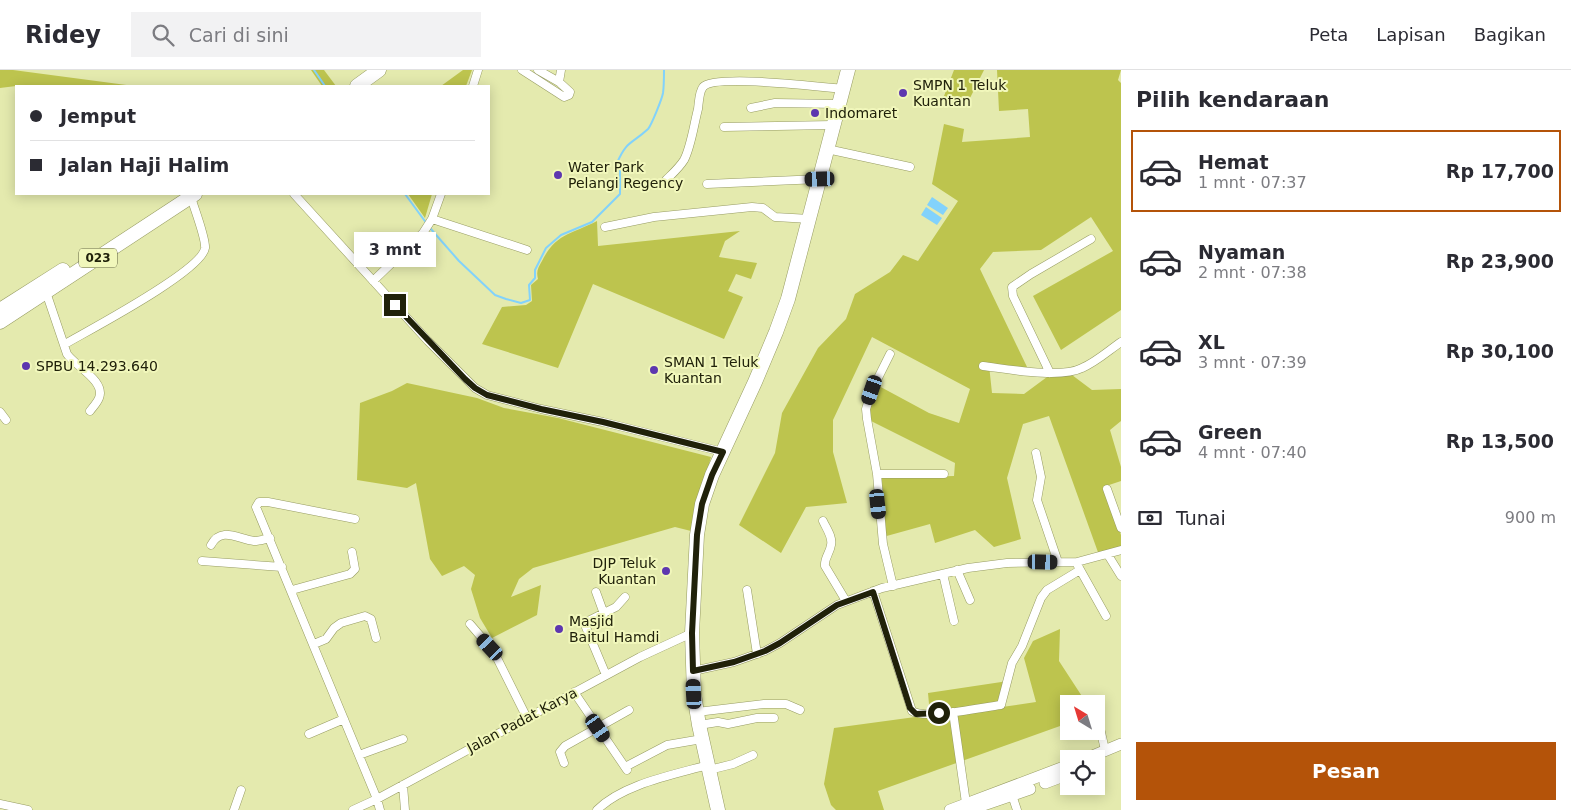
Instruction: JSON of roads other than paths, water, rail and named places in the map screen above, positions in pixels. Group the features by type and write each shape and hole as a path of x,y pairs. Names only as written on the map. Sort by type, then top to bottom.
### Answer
{"highway":[{"path":"351,85 367,70"},
{"path":"351,85 379,70"},
{"path":"718,810 698,718 693,671 692,633 697,535 704,497 712,475 776,332 788,299 848,70"},
{"name":"023","path":"1,311 69,272 189,195"},
{"name":"023","path":"1,311 46,292 69,272"}],"main road":[{"path":"1105,750 1121,744"},
{"path":"1105,758 1121,752"},
{"path":"967,807 1060,769"},
{"path":"950,810 1012,795 1060,777"}],"street":[{"path":"473,85 478,70"},
{"path":"522,70 564,97 568,96 569,91 559,82 538,70"},
{"path":"559,82 562,70"},
{"path":"666,180 684,159 701,90 708,83 718,81 749,82 843,89"},
{"path":"752,108 775,103 839,104"},
{"path":"724,126 834,125"},
{"path":"827,148 910,167"},
{"path":"707,184 820,179"},
{"path":"65,344 141,301 195,264 203,256 206,247 189,195"},
{"path":"295,195 373,281 475,388 487,395 541,409 603,422 723,452"},
{"path":"373,281 429,224 440,195"},
{"path":"605,228 654,218 752,206 763,208 775,216 810,219"},
{"path":"429,224 527,250"},
{"path":"1050,372 1013,296 1012,287 1030,274 1091,239"},
{"path":"46,292 70,358 88,373 98,385 99,398 90,412"},
{"path":"983,366 1070,372 1083,368 1121,342"},
{"path":"890,354 872,390 866,409 877,474 883,544 893,586"},
{"path":"0,412 6,420"},
{"path":"1036,453 1041,477 1037,500 1058,562"},
{"path":"877,474 944,474"},
{"path":"1107,489 1121,528"},
{"path":"355,519 262,502 256,507 292,590 380,810"},
{"path":"823,521 831,539 831,545 825,561 826,566 846,601"},
{"path":"211,545 218,536 224,534 256,541 270,538"},
{"path":"693,671 734,662 757,654 780,643 846,601 893,586 985,565 1076,562 1121,550"},
{"path":"292,590 350,574 355,568 352,552"},
{"path":"1108,555 1121,576"},
{"path":"202,561 282,566"},
{"path":"1076,562 1106,616"},
{"path":"957,570 970,600"},
{"path":"873,592 912,711 920,714 953,712 1001,705 1012,663 1022,646 1041,598 1047,590 1080,570"},
{"path":"943,574 954,621"},
{"path":"748,590 757,654"},
{"path":"596,592 604,614"},
{"path":"606,675 598,651 585,626 588,621 616,607 625,596"},
{"path":"314,644 326,639 334,628 341,623 365,616 371,619 376,638"},
{"path":"470,624 494,652 527,718"},
{"name":"Jalan Padat Karya","path":"353,810 377,799 669,642 692,633"},
{"path":"574,692 626,768 667,745 702,739"},
{"path":"698,718 764,704 786,704 800,710"},
{"path":"564,763 560,752 565,746 629,710"},
{"path":"953,712 967,807"},
{"path":"698,718 728,724 757,718 774,718"},
{"path":"310,734 344,719"},
{"path":"359,755 403,739"},
{"path":"1103,740 1105,750"},
{"path":"597,810 612,797 636,787 708,767 732,764 753,756"},
{"path":"403,785 405,810"},
{"path":"234,810 241,790"},
{"path":"1012,795 1017,810"},
{"path":"0,804 28,810"}],"water":[{"path":"932,197 948,208 943,215 927,205"},
{"path":"926,207 942,218 937,225 921,215"}],"waterway":[{"path":"314,70 324,85"},
{"path":"430,228 459,261 495,295 521,303 530,300 529,285 535,278 535,270 546,248 561,235 592,222 620,194 620,171 617,163 627,146 648,129 663,93 664,70"},
{"path":"406,195 427,224"}],"place":[{"name":"SMPN 1 Teluk Kuantan","path":"903,93"},
{"name":"Indomaret","path":"815,113"},
{"name":"Water Park Pelangi Regency","path":"558,175"},
{"name":"SPBU 14.293.640","path":"26,366"},
{"name":"SMAN 1 Teluk Kuantan","path":"654,370"},
{"name":"DJP Teluk Kuantan","path":"666,571"},
{"name":"Masjid Baitul Hamdi","path":"559,629"}]}
